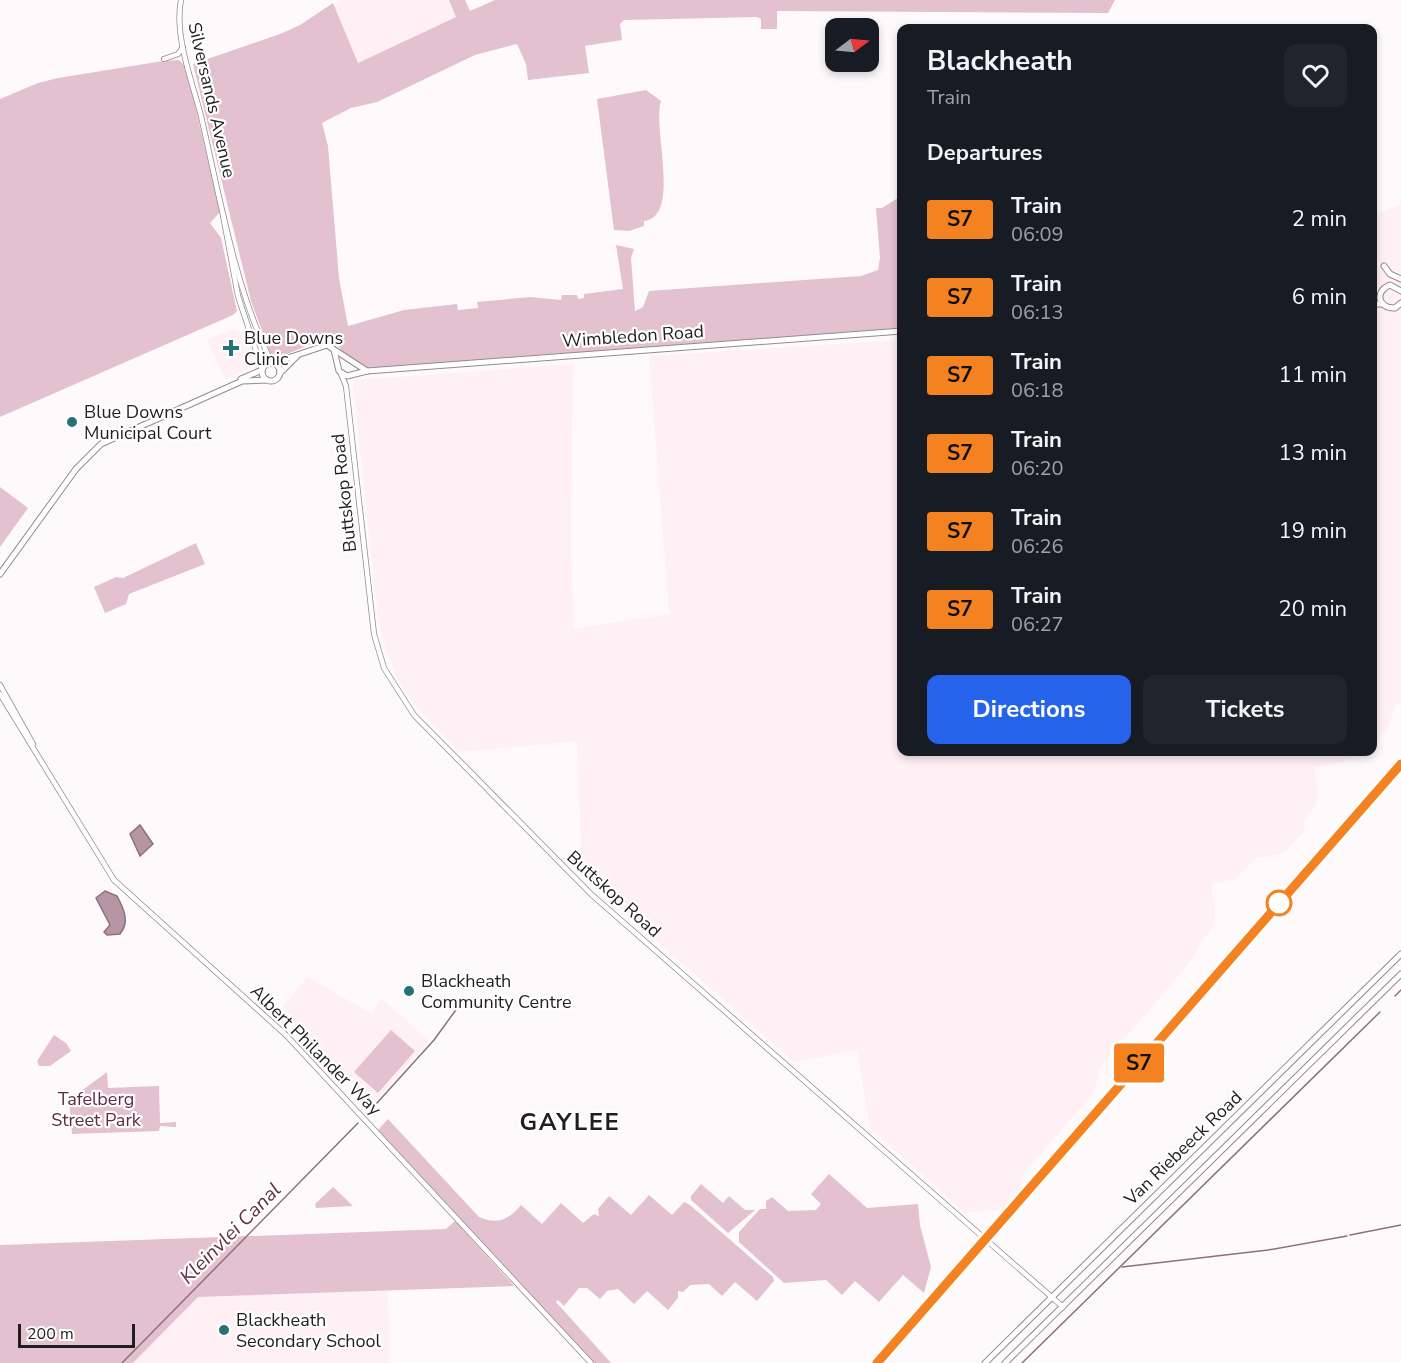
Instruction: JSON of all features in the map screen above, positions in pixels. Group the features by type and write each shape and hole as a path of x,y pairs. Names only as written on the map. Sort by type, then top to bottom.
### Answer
{"main road":[{"path":"1384,266 1393,277 1401,279"},
{"path":"1377,298 1385,287 1399,287"},
{"path":"1380,295 1382,304"},
{"path":"1377,303 1392,308 1401,303"},
{"name":"Wimbledon Road","path":"351,375 367,370 897,331"},
{"path":"0,568 74,466 94,446 129,425 262,370 272,363 324,345 367,370"},
{"path":"334,350 342,374 351,375 354,363"},
{"path":"0,574 76,469 101,444 242,381 276,379 298,355"},
{"path":"339,365 346,359"},
{"path":"272,363 278,367 279,374"},
{"path":"262,370 267,380"},
{"name":"Van Riebeeck Road","path":"985,1363 1401,954"},
{"name":"Van Riebeeck Road","path":"1005,1363 1401,974"}],"street":[{"name":"Silversands Avenue","path":"181,0 179,18 183,45 222,206 250,311 272,363"},
{"path":"164,59 178,54 183,45"},
{"name":"Silversands Avenue","path":"222,206 223,229 238,296 262,370"},
{"name":"Buttskop Road","path":"342,374 346,386 371,624 384,668 403,702 423,726 592,895 1063,1307"},
{"name":"Buttskop Road","path":"346,386 351,375"},
{"name":"Albert Philander Way","path":"0,684 35,749"},
{"name":"Albert Philander Way","path":"0,694 114,880 265,1014 361,1114 591,1363"}],"shaded area":[{"path":"342,0 449,0 456,17 358,63 334,6"},
{"path":"1401,204 1401,702 1396,704 1388,727 1377,740 1377,214"},
{"name":"Blue Downs Clinic","path":"233,329 244,334 254,357 250,368 225,379 207,340"},
{"path":"897,340 897,756 1357,756 1346,761 1315,768 1318,793 1316,805 1303,821 1305,831 1282,854 1256,858 1236,879 1211,884 1215,911 1214,926 1201,942 1193,959 1100,1067 1094,1092 1024,1173 1019,1190 1002,1209 965,1213 870,1128 857,1050 794,1062 582,875 577,741 459,752 416,707 398,680 386,650 378,618 353,384 357,380 573,364 571,549 574,629 669,614 649,356"},
{"path":"140,825 153,844 140,856 130,834"},
{"path":"105,891 117,896 124,911 125,925 120,934 107,935 104,932 110,925 96,898"},
{"path":"307,978 372,1014 381,998 429,1041 372,1105 282,1007"},
{"path":"388,1290 390,1363 133,1363 198,1297"}],"green space":[{"path":"449,0 465,0 470,11 495,0 1115,0 1108,13 777,11 777,29 761,29 761,19 757,17 624,20 620,24 622,40 585,46 589,73 528,80 526,64 517,44 475,55 377,102 351,108 322,123 328,146 339,278 348,326 404,310 457,304 458,310 478,308 477,302 530,297 561,300 562,295 577,295 578,299 584,298 584,294 623,289 616,245 634,249 631,258 635,311 643,307 649,291 861,276 878,270 880,258 876,208 882,208 897,199 897,328 369,368 344,354 331,336 275,359 271,355 251,301 193,64 280,34 300,25 333,3 358,63 456,17"},
{"path":"179,60 186,67 220,212 210,223 221,238 237,311 233,315 0,417 0,99 38,83 58,78"},
{"path":"646,90 661,101 659,114 664,188 661,204 655,216 644,221 644,226 629,231 614,230 597,99"},
{"path":"0,487 28,508 0,547"},
{"path":"196,543 205,564 129,594 126,604 105,613 94,587 116,577 123,578"},
{"path":"391,1030 415,1051 378,1093 354,1072"},
{"path":"54,1035 66,1043 71,1051 50,1066 39,1066 37,1061"},
{"name":"Tafelberg Street Park","path":"107,1072 108,1088 159,1086 160,1123 176,1122 176,1127 160,1126 159,1131 72,1134 69,1100"},
{"path":"388,1119 479,1217 492,1221 502,1220 521,1205 542,1224 561,1203 583,1223 594,1214 599,1216 598,1209 609,1196 631,1215 649,1195 672,1215 684,1202 773,1277 774,1281 757,1301 735,1282 722,1296 709,1284 690,1285 683,1292 678,1291 678,1298 668,1310 647,1291 634,1304 618,1289 607,1291 600,1299 587,1288 579,1288 564,1306 558,1300 556,1302 611,1363 594,1363 378,1130"},
{"path":"829,1174 867,1208 918,1204 920,1225 931,1267 924,1293 903,1275 879,1302 855,1281 842,1295 826,1280 784,1283 739,1242 739,1232 760,1209 766,1209 766,1201 772,1197 788,1211 816,1210 821,1204 811,1194"},
{"path":"701,1184 723,1203 729,1196 745,1210 755,1210 728,1233 691,1200 691,1196"},
{"path":"333,1187 353,1206 316,1208 315,1204"},
{"path":"455,1221 514,1286 198,1297 133,1363 0,1363 0,1245 446,1229"}],"waterway":[{"path":"1395,996 1401,990"},
{"name":"Kleinvlei Canal","path":"367,1114 434,1040 458,1007"},
{"path":"1022,1363 1380,1012"},
{"name":"Kleinvlei Canal","path":"122,1363 358,1123"},
{"path":"1350,1235 1401,1225"},
{"path":"1122,1267 1268,1250 1347,1236"}],"railway":[{"path":"877,1363 1401,764"}],"train":[{"name":"S7","path":"877,1363 1401,764"}],"place":[{"name":"Blue Downs Clinic","path":"231,348"},
{"name":"Blue Downs Municipal Court","path":"72,422"},
{"name":"Blackheath Community Centre","path":"409,991"},
{"name":"Blackheath Secondary School","path":"224,1330"}],"district":[{"name":"GAYLEE","path":"570,1122"}]}
